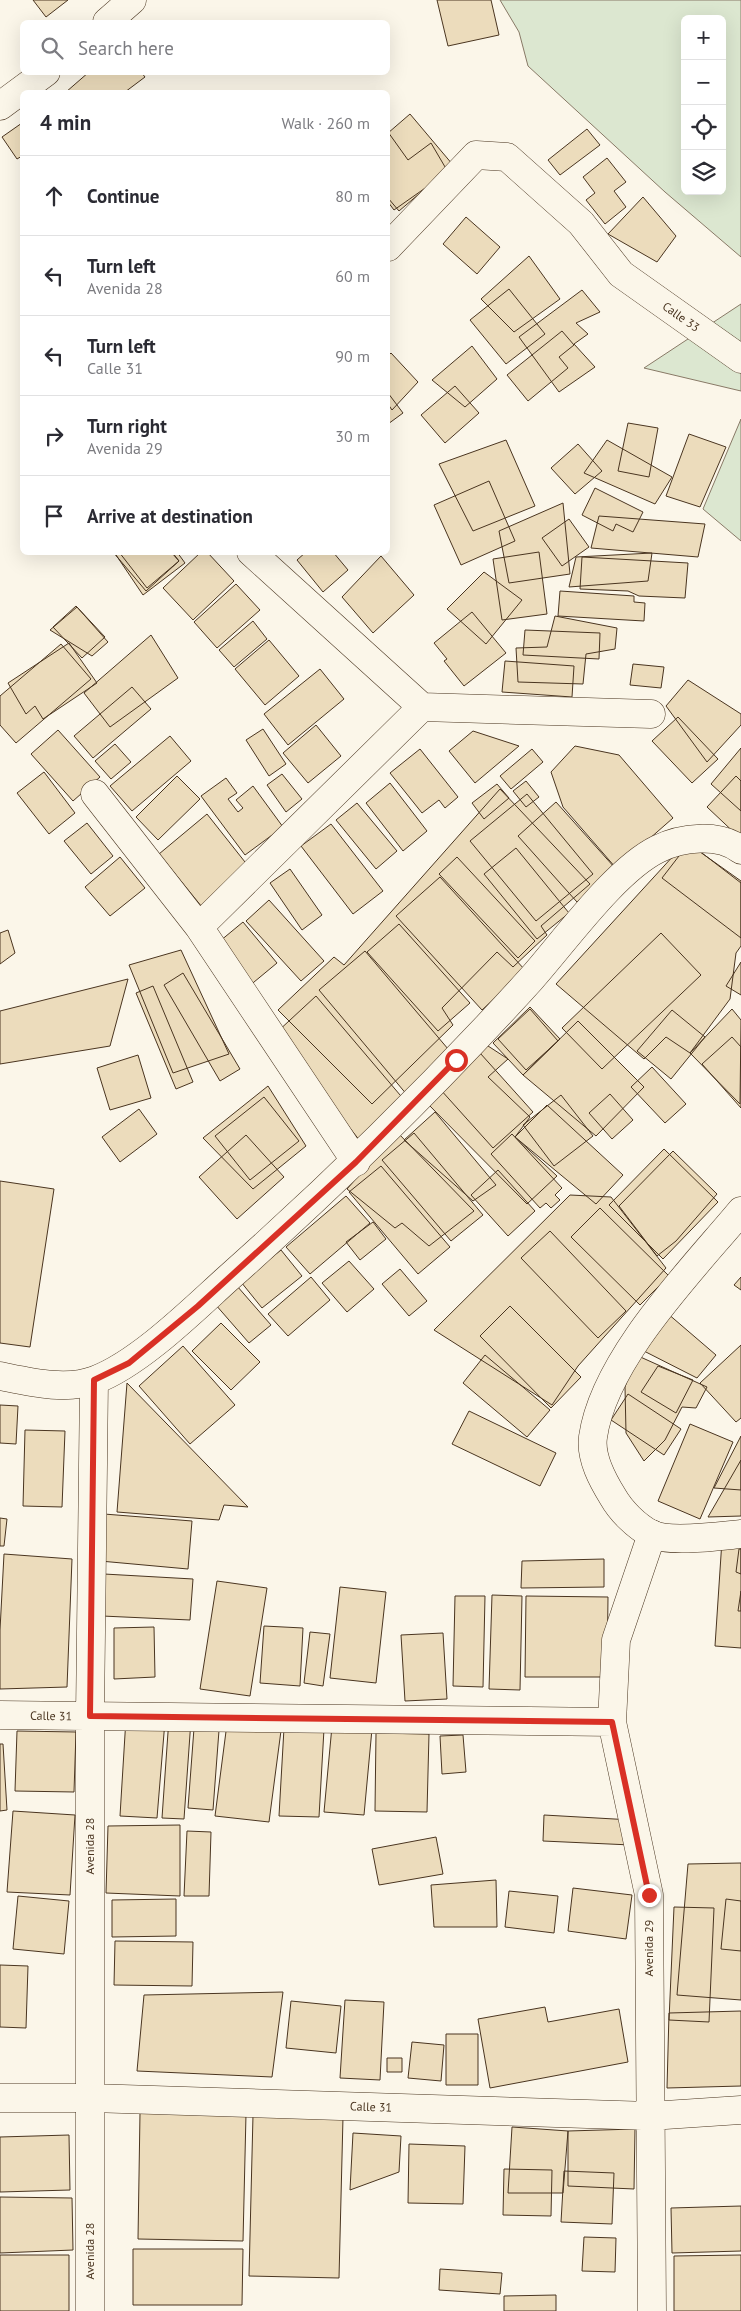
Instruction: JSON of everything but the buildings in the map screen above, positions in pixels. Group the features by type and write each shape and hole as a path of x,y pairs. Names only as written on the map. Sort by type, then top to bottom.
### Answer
{"street":[{"path":"109,20 132,0"},
{"path":"22,90 42,75"},
{"path":"0,106 20,91"},
{"name":"Calle 33","path":"390,245 476,155 507,157 581,224 621,274 741,359"},
{"path":"253,555 422,707 651,714"},
{"path":"199,927 422,707"},
{"path":"95,794 199,927 356,1162"},
{"path":"0,1376 54,1385 94,1380 129,1363 302,1213 356,1162 456,1060 628,870 658,848 692,840 716,839 734,845 741,850"},
{"path":"741,1211 650,1321 633,1346 607,1389 593,1439 599,1474 620,1509 652,1534 694,1539 741,1534"},
{"name":"Avenida 28","path":"90,2311 90,1716 94,1380"},
{"name":"Avenida 29","path":"652,1534 616,1640 612,1722 649,1895 652,2311"},
{"name":"Calle 31","path":"0,1716 612,1722"},
{"name":"Calle 31","path":"0,2098 91,2098 650,2116 741,2110"}],"green space":[{"path":"500,0 741,0 741,257 665,192 528,66 519,32"},
{"path":"741,304 741,391 644,368"},
{"path":"741,419 741,541 703,509"}],"route":[{"path":"456,1060 356,1162 198,1306 129,1363 94,1380 90,1716 612,1722 649,1895"}]}
